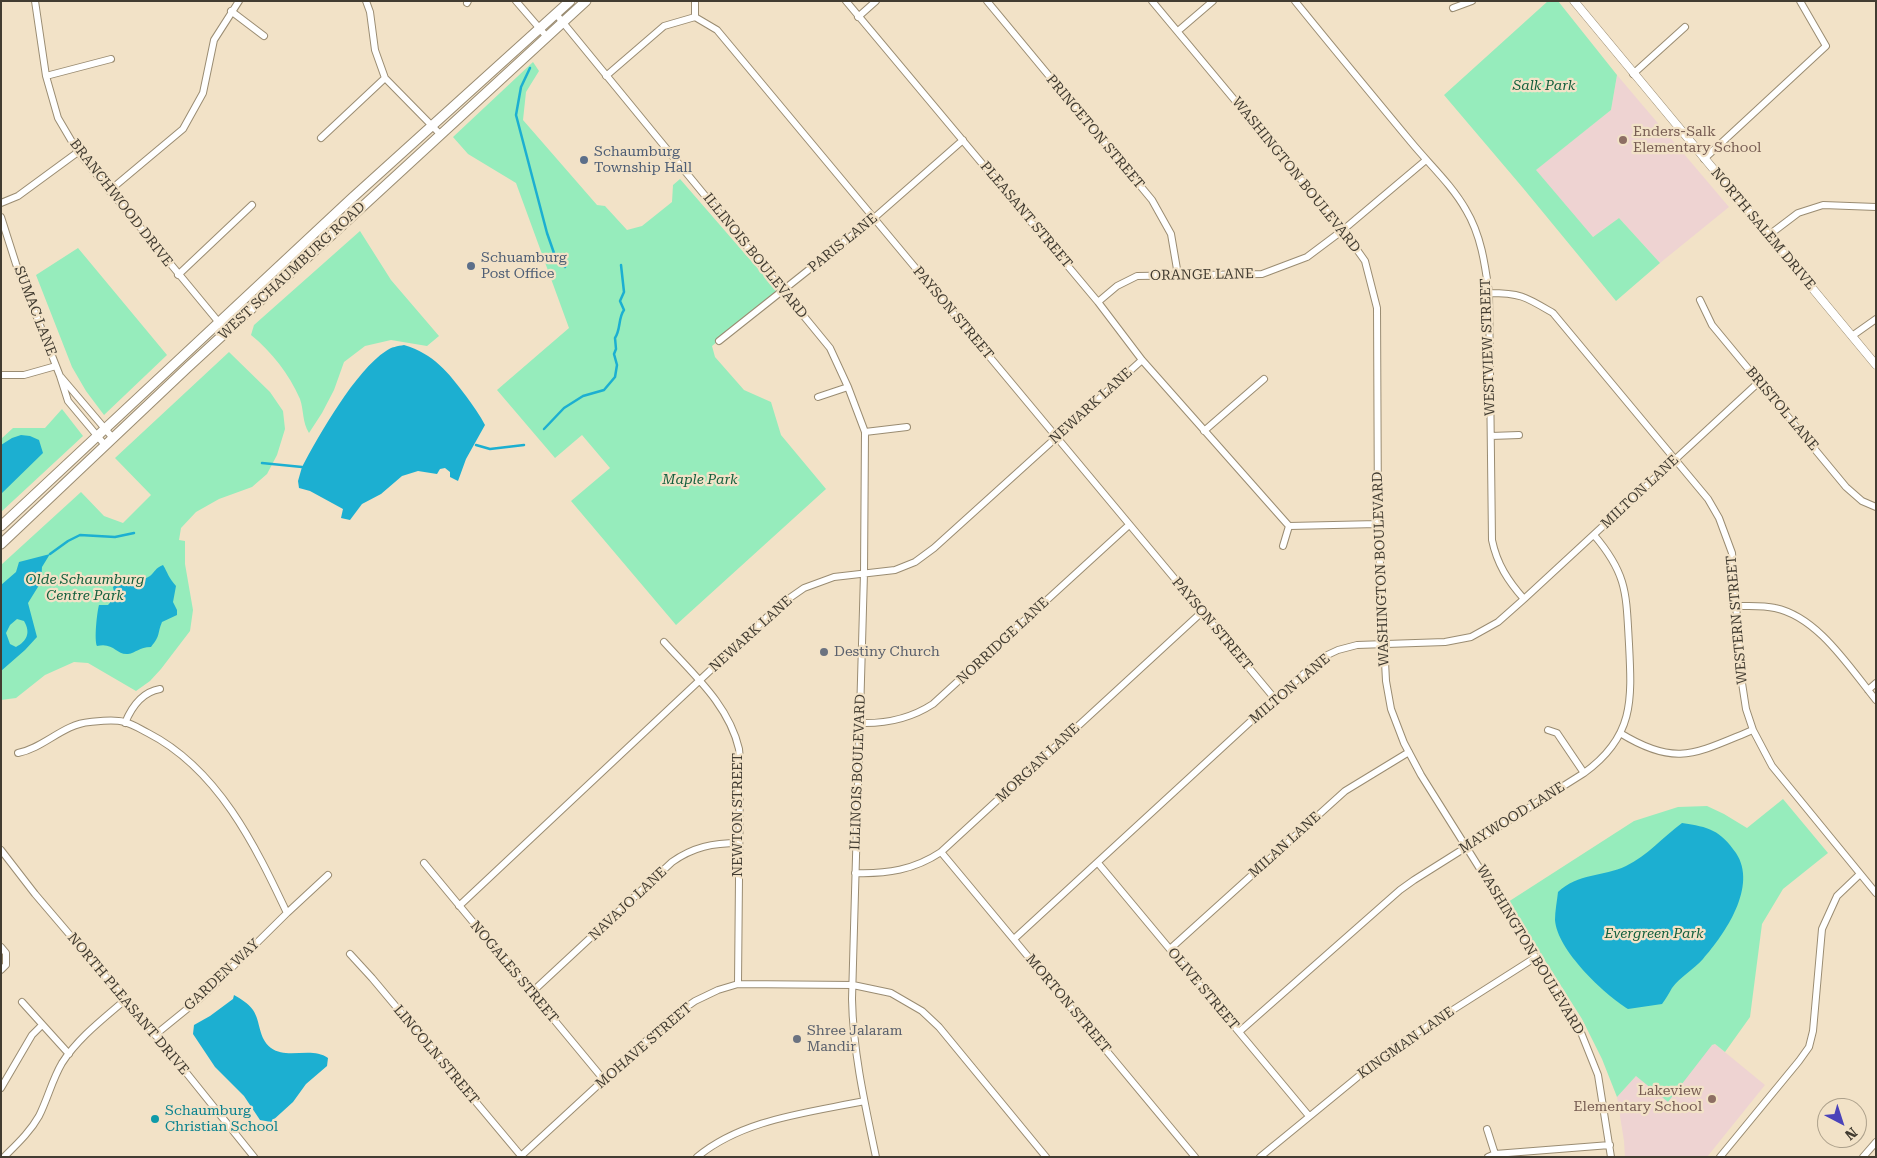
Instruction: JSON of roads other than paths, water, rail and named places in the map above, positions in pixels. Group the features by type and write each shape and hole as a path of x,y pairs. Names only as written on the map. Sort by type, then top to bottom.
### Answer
{"main road":[{"name":"WEST SCHAUMBURG ROAD","path":"1,526 352,199 570,1"},
{"name":"WEST SCHAUMBURG ROAD","path":"1,544 104,444 586,1"}],"street":[{"name":"BRANCHWOOD DRIVE","path":"35,1 46,76 58,118 78,152 226,331"},
{"path":"109,191 183,129 203,93 214,40 239,1"},
{"path":"366,1 370,12 374,50 385,78 442,135"},
{"path":"516,1 547,37"},
{"path":"606,76 664,26 695,17 695,1"},
{"name":"PLEASANT STREET","path":"846,1 1098,302 1142,360 1289,526"},
{"path":"858,17 876,1"},
{"name":"PRINCETON STREET","path":"987,1 1152,200 1171,234 1178,275"},
{"name":"WASHINGTON BOULEVARD","path":"1152,1 1343,230 1365,261 1377,308 1378,524 1383,644 1386,681 1391,709 1409,752 1578,1025 1598,1075 1611,1157"},
{"path":"1178,31 1213,1"},
{"name":"WESTVIEW STREET","path":"1295,1 1450,187 1466,210 1478,236 1484,259 1489,293 1492,540 1500,565 1524,599"},
{"path":"1453,8 1472,1"},
{"name":"NORTH SALEM DRIVE","path":"1574,1 1876,365"},
{"path":"1704,159 1826,46 1800,1"},
{"path":"231,11 264,36"},
{"name":"ILLINOIS BOULEVARD","path":"556,14 830,348 848,387 865,432 864,573 855,873 853,1028 864,1101 876,1157"},
{"name":"PAYSON STREET","path":"695,17 713,26 721,34 1275,699"},
{"path":"1633,74 1685,26"},
{"path":"46,76 111,59"},
{"path":"320,138 385,78"},
{"name":"PARIS LANE","path":"719,341 874,218 963,140"},
{"path":"1,203 18,196 78,152"},
{"name":"ORANGE LANE","path":"1098,302 1117,286 1138,276 1262,274 1307,257 1343,230 1426,160"},
{"path":"178,275 252,205"},
{"path":"1768,235 1798,213 1823,205 1876,207"},
{"name":"SUMAC LANE","path":"1,217 16,264 68,401 104,444"},
{"name":"WESTERN STREET","path":"1489,293 1521,296 1553,313 1708,499 1719,518 1732,553 1742,683 1746,709 1753,730 1772,766 1876,893"},
{"name":"BRISTOL LANE","path":"1700,300 1712,325 1846,487 1862,500 1876,507"},
{"path":"1852,336 1876,319"},
{"name":"NEWARK LANE","path":"459,906 781,604 804,588 834,577 894,570 915,562 934,548 1142,360"},
{"path":"1,375 24,375 56,366"},
{"name":"SUMAC LANE","path":"60,376 112,437"},
{"path":"1204,431 1264,379"},
{"name":"MILTON LANE","path":"1014,939 1275,699 1328,654 1357,645 1445,642 1471,637 1493,626 1759,382"},
{"path":"818,397 848,387"},
{"path":"865,432 907,427"},
{"path":"1491,436 1519,436"},
{"path":"1283,546 1289,526 1378,524"},
{"name":"NORRIDGE LANE","path":"859,723 901,720 933,704 1129,525"},
{"name":"MAYWOOD LANE","path":"1240,1032 1386,902 1414,880 1584,774 1605,755 1620,733 1629,711 1631,692 1625,592 1620,572 1594,535"},
{"path":"1736,606 1776,608 1803,620 1822,636 1876,700"},
{"name":"MORGAN LANE","path":"855,873 902,870 921,864 941,852 1202,612"},
{"name":"NEWTON STREET","path":"664,642 722,708 731,725 739,750 738,984"},
{"path":"1868,690 1876,683"},
{"path":"126,723 130,711 143,696 151,690 160,688"},
{"path":"18,753 35,748 72,726 87,722 114,721 126,723 165,742 178,752 212,786 234,815 259,853 287,913"},
{"path":"1548,730 1557,733 1584,774"},
{"path":"1620,733 1650,750 1680,754 1700,751 1753,730"},
{"name":"MILAN LANE","path":"1170,949 1344,790 1409,752"},
{"name":"NAVAJO LANE","path":"531,994 672,862 682,855 703,846 739,843"},
{"name":"MORTON STREET","path":"941,852 1195,1157"},
{"name":"NORTH PLEASANT DRIVE","path":"2,853 155,1034 254,1157"},
{"name":"OLIVE STREET","path":"1098,863 1308,1116"},
{"name":"NOGALES STREET","path":"424,864 604,1080"},
{"path":"1720,1157 1809,1047 1813,1031 1822,929 1837,896 1860,874"},
{"name":"GARDEN WAY","path":"155,1034 203,996 328,875"},
{"path":"1,947 6,953 4,967"},
{"name":"LINCOLN STREET","path":"350,954 522,1156"},
{"name":"KINGMAN LANE","path":"1260,1157 1392,1048 1536,958"},
{"name":"MOHAVE STREET","path":"522,1156 684,1008 718,990 738,984 853,984 891,993 913,1004 926,1014 954,1045 1046,1157"},
{"path":"4,1157 23,1138 34,1123 54,1078 69,1054 125,1000"},
{"path":"22,1002 69,1054"},
{"path":"1,1088 32,1036 42,1025"},
{"path":"697,1157 722,1140 751,1126 864,1101"},
{"path":"1487,1129 1495,1154"},
{"path":"1863,1157 1876,1142"},
{"path":"1488,1157 1495,1154 1610,1145"}],"water":[{"path":"404,345 424,353 440,365 466,396 485,425 466,459 458,481 450,477 450,472 445,468 440,469 437,474 418,471 402,476 381,494 362,504 350,520 341,518 343,509 310,491 299,488 298,481 302,467 339,404 363,373 374,360 388,350"},
{"path":"21,435 39,440 43,453 1,494 1,445"},
{"path":"50,554 42,567 41,582 28,603 37,637 1,671 1,585 16,572 19,562","holes":["17,619 24,621 27,636 16,647 10,644 6,633 10,625"]},
{"path":"163,565 176,586 173,602 177,615 162,622 158,637 151,647 124,654 111,647 97,646 96,632 99,605 108,605 115,597 113,587 118,582 130,583 142,580"},
{"path":"1682,823 1707,828 1719,834 1730,845 1742,866 1741,894 1736,909 1721,937 1703,959 1675,984 1662,1004 1628,1009 1607,993 1583,970 1564,944 1555,920 1558,892 1574,881 1617,869 1634,862"},
{"path":"234,995 247,1003 253,1010 264,1040 271,1048 285,1053 314,1053 328,1058 327,1066 306,1084 293,1102 271,1122 260,1120 244,1096 215,1067 193,1034 194,1025 233,999"}],"waterway":[{"path":"530,68 521,87 516,115 547,233 554,253 565,267"},
{"path":"544,429 564,408 583,396 604,390 615,377 617,365 614,354 616,349 615,338 624,310 620,301 624,292 621,265"},
{"path":"476,445 490,449 524,445"},
{"path":"262,463 302,467"},
{"path":"50,554 80,535 115,537 134,533"}],"place":[{"name":"Enders-Salk Elementary School","path":"1623,140"},
{"name":"Schaumburg Township Hall","path":"584,160"},
{"name":"Schuamburg Post Office","path":"471,266"},
{"name":"Destiny Church","path":"824,652"},
{"name":"Shree Jalaram Mandir","path":"797,1039"},
{"name":"Lakeview Elementary School","path":"1712,1099"},
{"name":"Schaumburg Christian School","path":"155,1119"}],"park label":[{"name":"Salk Park","path":"1544,86"},
{"name":"Maple Park","path":"700,480"},
{"name":"Olde Schaumburg Centre Park","path":"85,588"},
{"name":"Evergreen Park","path":"1654,934"}]}
